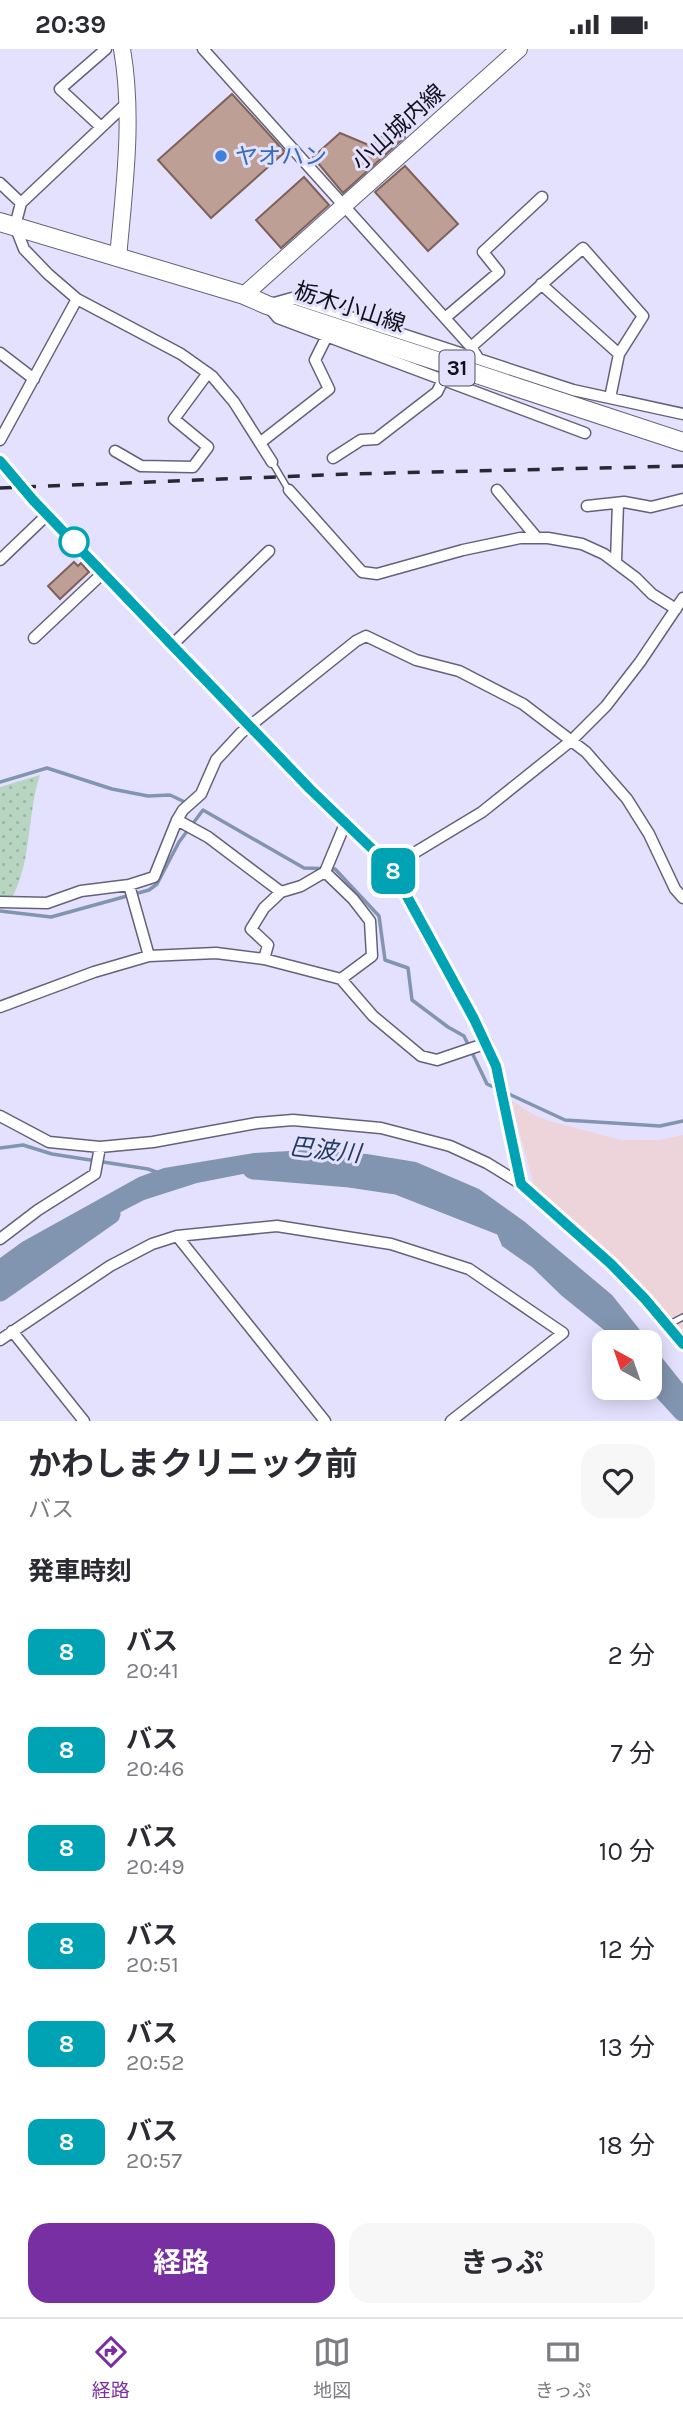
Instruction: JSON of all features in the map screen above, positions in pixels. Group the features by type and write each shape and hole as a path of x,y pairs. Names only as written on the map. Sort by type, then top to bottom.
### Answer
{"main road":[{"path":"118,258 126,167 128,102 122,49"},
{"name":"小山城内線","path":"244,295 519,49"},
{"name":"栃木小山線","path":"7,224 244,295 267,305 677,440"}],"street":[{"path":"101,127 60,89 106,49"},
{"path":"203,49 478,358"},
{"path":"128,102 21,203 7,224 24,249 77,299 181,354 208,373 234,402 272,462"},
{"path":"0,183 21,203"},
{"path":"445,319 499,272 483,252 542,197"},
{"path":"471,347 583,248 643,316 618,354 610,398"},
{"path":"541,284 618,354"},
{"path":"586,433 278,318 267,305 292,297 573,390 683,414"},
{"path":"0,440 77,299"},
{"path":"261,442 328,389 315,360 327,336"},
{"path":"0,353 34,379"},
{"path":"115,451 141,466 193,467 208,447 174,419 208,373"},
{"path":"333,459 361,440 376,439 437,392 443,380"},
{"path":"0,461 22,488 172,645 345,824 391,867 487,1043 496,1066 521,1184"},
{"path":"289,490 362,572 377,574 463,550 520,538 548,538 582,544 615,561 652,594 676,609"},
{"path":"497,490 537,538"},
{"path":"587,506 618,503 652,507 683,499"},
{"path":"615,561 618,503"},
{"path":"0,559 48,514"},
{"path":"172,645 269,551"},
{"path":"34,638 103,573"},
{"path":"391,867 482,812 572,740 606,706 683,598"},
{"path":"0,902 47,903 81,891 129,885 154,877 177,820 183,810 201,794 216,760 241,733 366,636 416,660 459,671 523,704 572,740 627,799 649,834 675,889 683,898"},
{"path":"177,820 208,837 281,892"},
{"path":"264,959 268,946 251,929 264,908 281,892 301,886 325,872 345,824"},
{"path":"325,872 353,899 370,921 372,956 341,979"},
{"path":"129,885 149,956"},
{"path":"0,1007 94,972 149,956 216,953 264,959 341,979 373,1016 421,1056 437,1060 487,1043"},
{"path":"0,1116 49,1142 100,1147 153,1142 257,1123 293,1120 381,1129 415,1135 450,1146 487,1163 521,1184 611,1264 683,1344"},
{"path":"0,1239 38,1210 95,1174 100,1147"},
{"path":"0,1340 110,1266 152,1244 177,1236 277,1226 391,1244 469,1269 562,1333 451,1421"},
{"path":"177,1236 325,1421"},
{"path":"12,1331 84,1421"}],"lane":[{"path":"272,462 289,490"},
{"path":"668,1325 683,1317"}],"shaded area":[{"path":"511,1100 534,1115 553,1122 621,1140 659,1140 683,1135 683,1339 644,1289 599,1243 534,1186"}],"green space":[{"path":"40,775 19,882 13,896 0,896 0,787"}],"water":[{"path":"307,1150 367,1154 416,1162 479,1189 525,1222 612,1295 640,1330 604,1330 562,1296 532,1267 502,1246 495,1229 478,1208 398,1176 358,1169 310,1168 243,1174 197,1183 144,1200 59,1244 0,1285 0,1258 22,1242 139,1177 164,1168 254,1153"},
{"path":"662,1358 683,1384 683,1421 678,1419 662,1394"}],"building":[{"name":"ヤオハン","path":"232,94 285,152 211,218 158,160"},
{"path":"394,126 405,137 343,193 313,157 340,133 371,146"},
{"path":"405,166 458,224 428,251 375,192"},
{"path":"304,177 329,205 281,248 256,220"},
{"path":"74,562 78,566 81,563 89,572 60,599 48,586"}],"waterway":[{"path":"0,782 47,768 112,789 148,796 170,795 187,803"},
{"path":"0,911 51,917 149,890 157,884 179,842 203,810 304,868 335,869 379,916 385,960 408,968 412,1000 464,1036 487,1084 565,1120 660,1126 683,1121"},
{"path":"0,1148 23,1145 52,1154 159,1173"},
{"name":"巴波川","path":"253,1169 397,1184 512,1229"},
{"name":"巴波川","path":"0,1291 110,1214"},
{"name":"巴波川","path":"662,1388 683,1411"}],"railway":[{"path":"0,488 348,474 683,466"}],"bus line":[{"name":"8","path":"0,461 33,500 310,789 391,867 487,1043 496,1066 521,1184 611,1264 683,1344"}],"place":[{"name":"ヤオハン","path":"221,156"}]}
